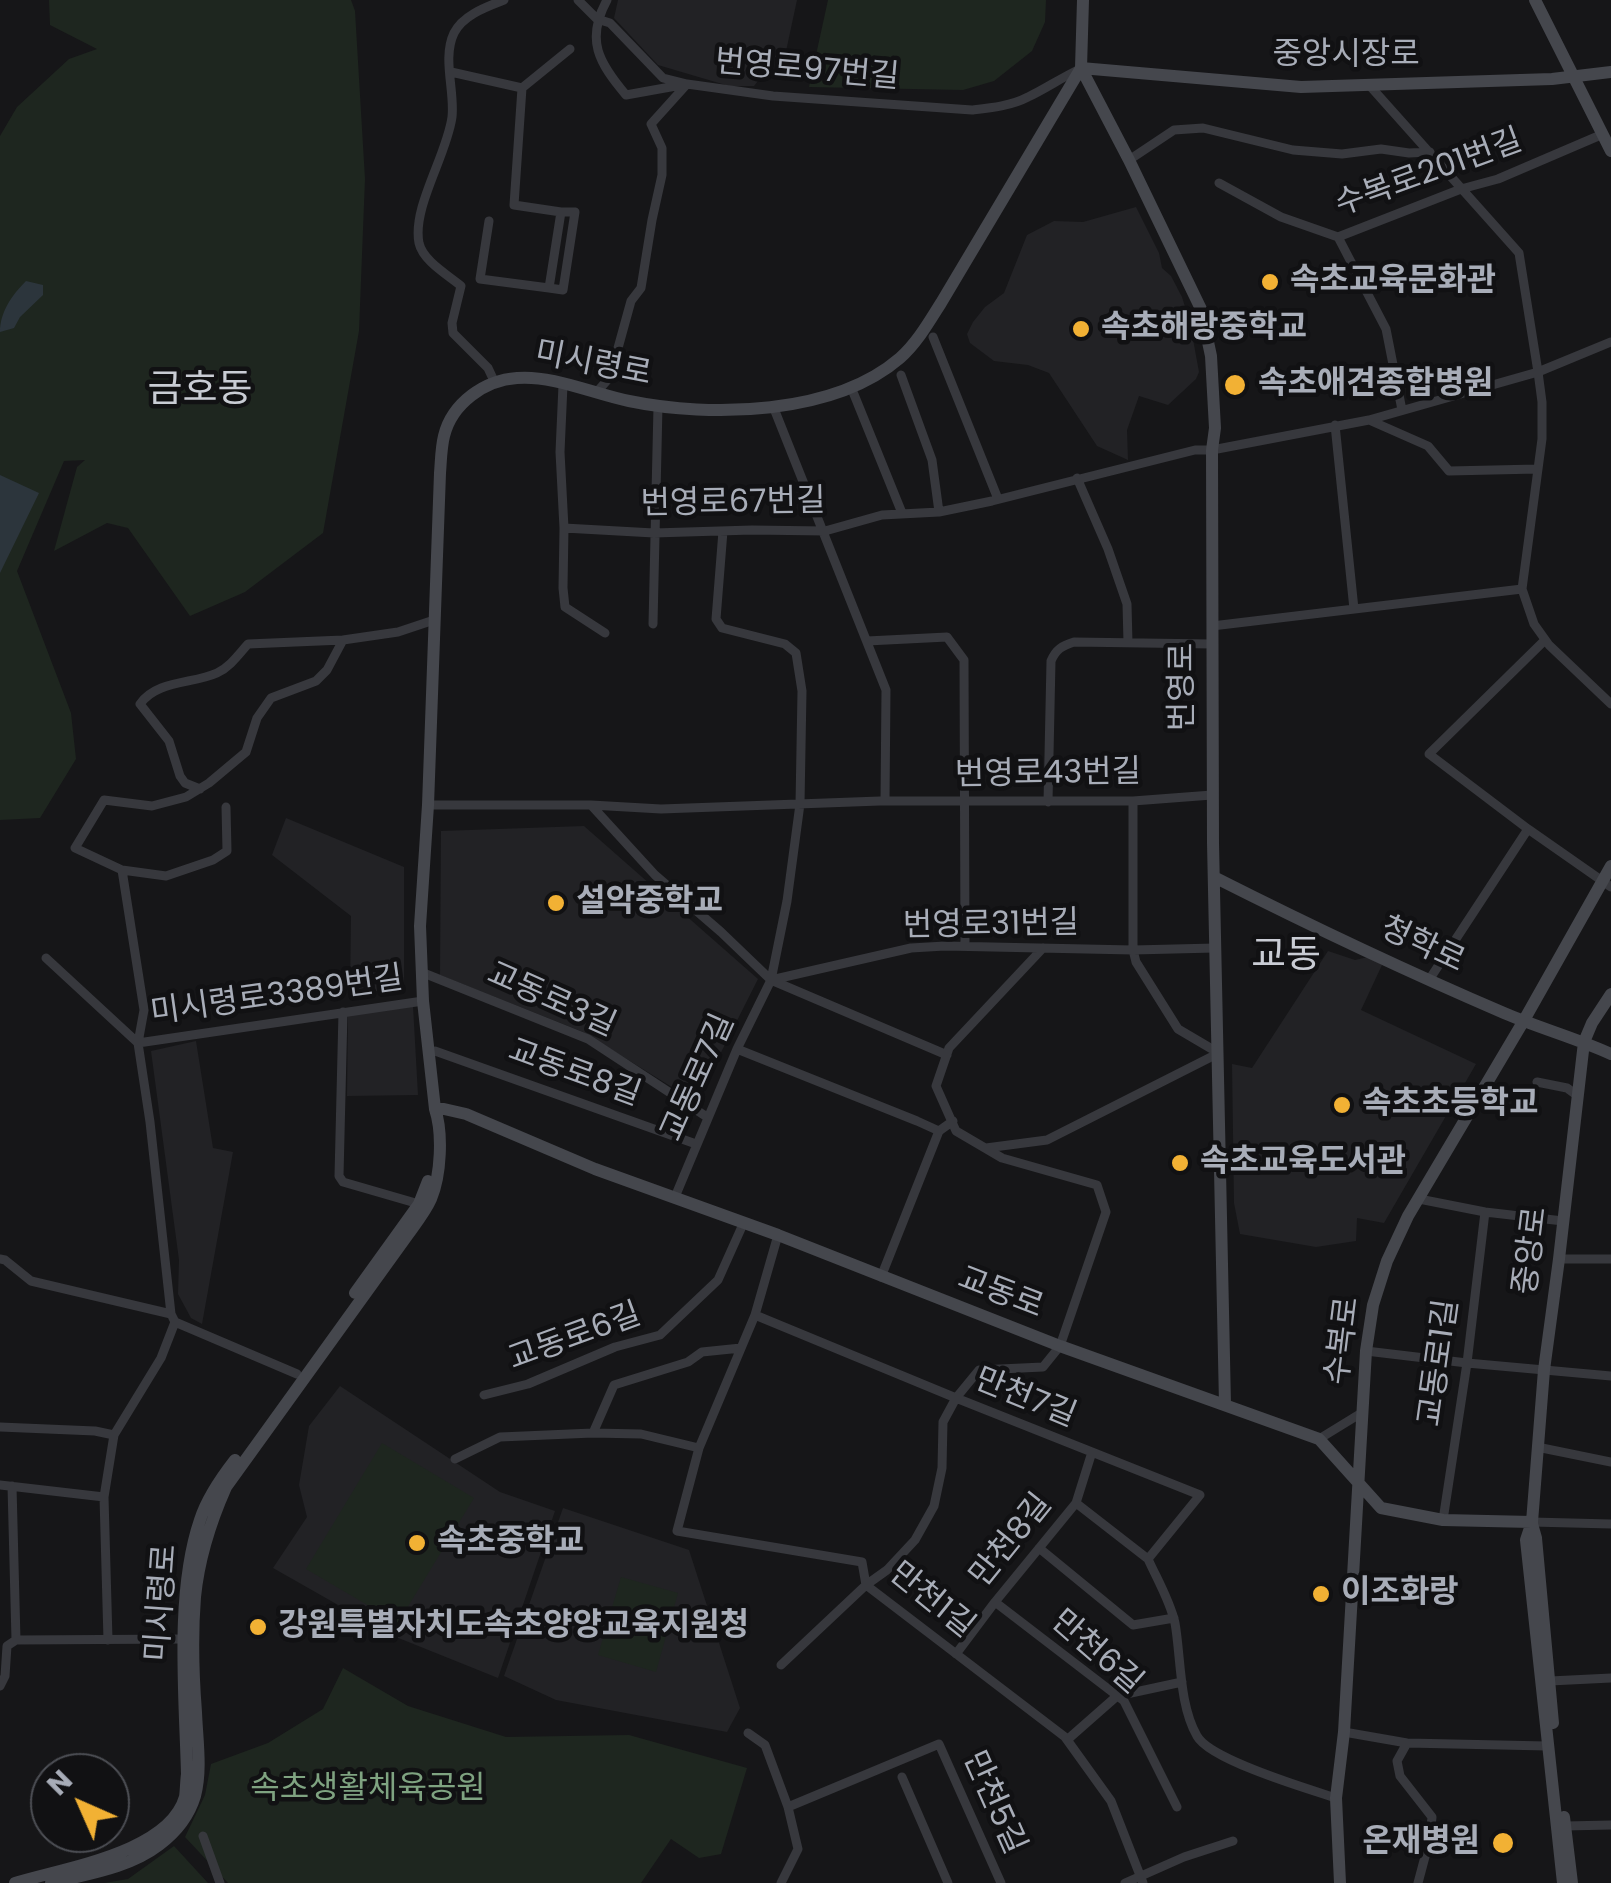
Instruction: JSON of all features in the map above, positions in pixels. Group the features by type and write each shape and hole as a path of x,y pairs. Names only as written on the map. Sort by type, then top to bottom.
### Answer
{"street":[{"path":"494,383 488,368 453,333 462,286 423,252 418,218 452,118 453,35 464,19 504,0"},
{"path":"578,0 597,19 610,23 663,78 686,84 651,124 662,148 662,164 641,288 631,301 610,376 596,393"},
{"path":"597,19 607,0"},
{"name":"번영로","path":"1083,0 1081,68 1201,309 1210,356 1215,428 1212,795 1225,1404"},
{"path":"1535,0 1611,151"},
{"name":"번영로97번길","path":"597,19 595,42 611,77 626,94 686,84 773,96 972,110 1026,98 1081,68"},
{"path":"489,221 480,279 549,288 560,212 514,205 522,88 570,49"},
{"name":"중앙시장로","path":"1081,68 1265,85 1370,86 1552,79 1611,72"},
{"name":"미시령로","path":"51,1883 136,1859 159,1846 188,1816 195,1794 198,1757 184,1610 190,1553 201,1516 219,1480 430,1203 434,1190 441,1136 423,1001 420,926 440,474 445,433 452,416 479,389 517,378 538,379 658,406 710,412 816,398 851,387 882,371 903,356 942,303 1081,68"},
{"path":"451,72 522,88"},
{"path":"1370,86 1519,253 1542,402 1542,439 1522,589 1534,624 1545,640 1611,704"},
{"path":"1129,160 1174,130 1203,128 1293,150 1342,154 1381,149 1430,152"},
{"name":"수복로201번길","path":"1220,183 1282,217 1338,237 1498,179 1603,134"},
{"path":"1338,237 1386,328 1402,410"},
{"path":"933,337 998,500"},
{"name":"번영로67번길","path":"564,528 654,533 825,532 882,515 939,512 1194,450 1212,450 1368,420 1538,372 1611,342"},
{"path":"901,374 932,460 939,512"},
{"path":"563,385 560,452 566,607 605,633"},
{"path":"851,387 902,513"},
{"path":"773,405 886,690 884,801"},
{"path":"654,624 658,406"},
{"path":"1368,420 1428,446 1448,470 1537,469"},
{"path":"1335,426 1354,610"},
{"path":"1077,478 1108,549 1126,604 1128,643"},
{"name":"교동로7길","path":"675,1197 737,1049 772,980 800,804 802,691 796,652 785,644 722,628 716,619 724,531"},
{"path":"1212,626 1522,589"},
{"path":"200,789 180,776 169,741 140,704 144,698 218,672 248,644 343,640 398,632 434,620"},
{"path":"867,641 947,638 964,660 965,946"},
{"path":"226,807 227,851 213,860 166,876 122,870 76,848 104,800 152,806 200,789 246,752 257,718 271,698 316,680 327,670 343,640"},
{"path":"1545,640 1429,754 1607,884"},
{"path":"1048,802 1050,661 1054,653 1074,642 1212,644"},
{"name":"번영로43번길","path":"428,805 661,809 884,801 1133,801 1212,795"},
{"path":"1133,801 1136,962 1178,1029 1217,1053"},
{"path":"591,805 655,875 772,980 946,1055"},
{"path":"1429,980 1528,829"},
{"name":"수복로","path":"1340,1883 1336,1798 1344,1732 1366,1351 1372,1306 1387,1261 1419,1199 1607,884 1611,866"},
{"path":"108,1640 104,1497 114,1435 161,1358 173,1318 138,1043 144,1010 122,870"},
{"name":"청학로","path":"1214,877 1523,1022 1611,1054"},
{"name":"번영로31번길","path":"772,980 911,948 1215,948"},
{"path":"782,1666 915,1540 934,1506 942,1468 943,1422 979,1370 1044,1366 1060,1346 1106,1212 1097,1185 1002,1158 985,1148 955,1126 936,1086 949,1048 1043,948"},
{"path":"46,958 138,1043"},
{"name":"교동로3길","path":"421,972 588,1038 707,1117"},
{"name":"중앙로","path":"1562,1883 1526,1540 1532,1522 1544,1370 1584,1042 1611,994"},
{"name":"미시령로3389번길","path":"138,1043 423,1001"},
{"path":"343,1012 339,1176 343,1182 419,1204"},
{"path":"737,1049 939,1131 955,1126"},
{"name":"교동로8길","path":"436,1051 696,1144"},
{"path":"985,1148 1047,1140 1217,1053"},
{"path":"1537,1082 1567,1088 1578,1096"},
{"name":"미시령로","path":"300,1376 419,1204 432,1168 436,1109"},
{"name":"교동로","path":"436,1109 466,1114 604,1173 744,1222 1060,1346 1320,1439 1381,1508 1444,1520 1532,1522"},
{"path":"880,1277 939,1131"},
{"path":"1419,1199 1484,1212 1564,1221"},
{"name":"교동로1길","path":"1444,1520 1484,1212"},
{"name":"교동로6길","path":"484,1396 528,1384 615,1348 660,1335 718,1280 744,1222"},
{"name":"만천1길","path":"778,1235 756,1314 699,1448 677,1532 862,1562 866,1585 1067,1740 1111,1801 1142,1879"},
{"path":"0,1259 31,1281 173,1318 300,1376"},
{"path":"1560,1259 1611,1259"},
{"name":"만천7길","path":"756,1314 1200,1495 1148,1559"},
{"path":"593,1433 614,1385 688,1362 702,1352 741,1348"},
{"path":"1366,1351 1611,1376"},
{"path":"1320,1439 1363,1412"},
{"path":"0,1427 95,1430 114,1435"},
{"path":"455,1459 500,1437 641,1434 699,1448"},
{"path":"1538,1448 1611,1462"},
{"name":"만천8길","path":"956,1654 1076,1503 1092,1452"},
{"path":"0,1485 104,1497"},
{"path":"12,1486 16,1640"},
{"path":"1076,1503 1148,1559 1174,1618 1187,1709 1198,1739 1269,1777 1336,1798"},
{"path":"1532,1522 1611,1524"},
{"name":"중앙로","path":"1532,1522 1572,1883"},
{"path":"1039,1548 1134,1625 1174,1618"},
{"name":"만천6길","path":"995,1602 1124,1701 1177,1807"},
{"path":"0,1686 5,1676 6,1646 16,1640 189,1639"},
{"name":"미시령로","path":"15,1883 126,1852 175,1815 184,1798 187,1774 189,1639"},
{"path":"1550,1682 1611,1678"},
{"path":"1067,1740 1117,1696 1182,1682"},
{"path":"1344,1732 1408,1742 1547,1746"},
{"path":"748,1733 765,1745 788,1807 798,1849 781,1883"},
{"path":"1408,1742 1397,1761 1400,1776 1432,1817 1418,1883"},
{"name":"만천5길","path":"788,1807 939,1744 1001,1883"},
{"path":"902,1778 948,1883"},
{"path":"1565,1826 1611,1825"},
{"path":"203,1836 220,1883"},
{"path":"1126,1883 1142,1879 1184,1856 1233,1841"}],"shaded area":[{"path":"618,0 797,0 782,70 770,77 762,76 754,86 729,86 658,65 614,18"},
{"name":"속초해랑중학교","path":"1136,207 1159,253 1162,268 1182,297 1199,372 1168,405 1139,396 1127,430 1128,460 1097,446 1049,373 1028,365 994,361 970,343 967,334 985,307 1004,293 1027,235 1054,221 1083,222"},
{"path":"26,281 43,285 43,295 14,328 0,332 8,304"},
{"path":"0,475 39,493 0,573"},
{"path":"286,818 404,867 404,987 350,995 351,916 272,855"},
{"name":"설악중학교","path":"584,826 758,979 696,1102 583,1032 440,975 441,831"},
{"name":"속초초등학교","path":"1328,951 1355,960 1368,957 1382,965 1361,1010 1476,1064 1384,1223 1357,1218 1356,1241 1316,1247 1240,1234 1234,1203 1232,1064 1252,1068"},
{"path":"413,1006 418,1095 347,1096 348,1015"},
{"path":"196,1041 213,1148 233,1152 202,1324 191,1318 178,1294 179,1260 151,1051"},
{"name":"속초중학교","path":"340,1386 500,1492 555,1511 498,1678 391,1635 273,1568 307,1517 299,1485 309,1426"},
{"path":"563,1508 689,1550 740,1708 727,1732 556,1700 504,1676"}],"green space":[{"path":"49,0 351,0 355,11 365,179 359,331 323,533 245,592 190,616 128,528 107,523 54,551 77,467 85,460 64,461 17,571 71,713 76,759 40,818 0,820 0,136 17,107 69,59 97,49 50,25"},
{"path":"828,0 1046,0 1045,22 1032,51 994,81 963,90 809,87"},
{"path":"382,1443 474,1498 398,1623 306,1569"},
{"path":"621,1577 678,1593 656,1672 598,1655"},
{"name":"속초생활체육공원","path":"343,1668 408,1706 506,1737 629,1735 747,1768 721,1854 699,1858 671,1839 641,1883 228,1883 185,1837 205,1795 211,1764 268,1743 323,1709"},
{"path":"174,1846 208,1883 104,1883 128,1879"}],"place":[{"name":"속초교육문화관","path":"1270,282"},
{"name":"속초해랑중학교","path":"1081,329"},
{"name":"속초애견종합병원","path":"1235,385"},
{"name":"설악중학교","path":"556,903"},
{"name":"속초초등학교","path":"1342,1105"},
{"name":"속초교육도서관","path":"1180,1163"},
{"name":"속초중학교","path":"417,1543"},
{"name":"이조화랑","path":"1321,1594"},
{"name":"강원특별자치도속초양양교육지원청","path":"258,1627"},
{"name":"온재병원","path":"1503,1843"}],"district":[{"name":"금호동","path":"200,391"},
{"name":"교동","path":"1286,957"}]}
